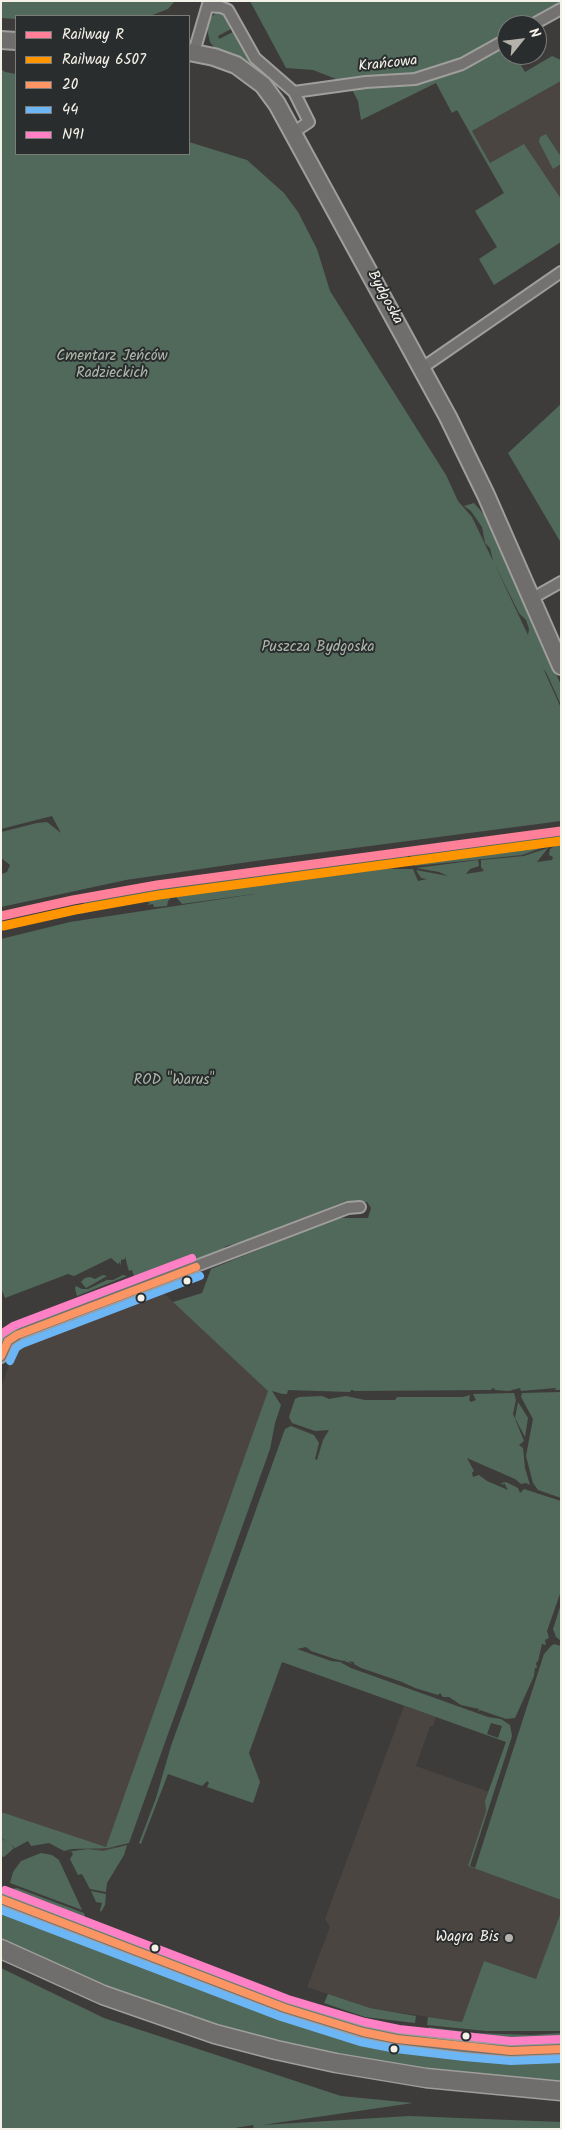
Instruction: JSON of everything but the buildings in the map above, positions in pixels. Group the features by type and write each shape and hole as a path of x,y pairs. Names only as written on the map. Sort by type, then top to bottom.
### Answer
{"highway":[{"path":"1,1949 111,1998 215,2034 276,2050 336,2063 426,2078 561,2091"}],"main road":[{"path":"1,40 15,41"},
{"name":"Bydgoska","path":"192,52 236,65 263,85 294,132 422,368 486,495 561,666"}],"street":[{"path":"192,52 209,4 228,10 255,58 294,92 309,122 294,132"},
{"path":"547,17 561,9"},
{"name":"Krańcowa","path":"294,92 366,82 415,79 462,64 497,45"},
{"path":"422,368 561,272"},
{"path":"531,598 559,585"},
{"path":"1,1357 8,1341 21,1333 348,1208 360,1207"},
{"path":"1,1899 285,2008 363,2032 411,2041 496,2050 561,2049"}],"shaded area":[{"path":"561,81 561,206 499,246 475,211 504,193 469,133"},
{"path":"158,1288 269,1390 112,1858 1,1815 1,1387 16,1346"},
{"path":"404,1706 436,1717 433,1726 430,1726 416,1766 489,1792 485,1801 486,1811 468,1866 561,1900 561,1912 536,1980 484,1961 462,2022 370,2008 307,1987 330,1927 325,1919"}],"green space":[{"path":"1,1 175,1 168,9 153,15 15,15 15,19 1,18"},
{"path":"250,1 561,1 561,10 547,17 547,15 497,15 497,65 521,65 525,72 537,65 547,65 547,59 552,56 561,60 561,81 472,131 490,163 524,144 561,199 561,242 494,285 479,259 497,247 475,211 504,193 457,110 452,113 436,83 361,120 358,101 349,84 313,70 286,68"},
{"path":"218,12 225,16 231,29 218,36 219,39 233,32 250,63 278,89 290,107 291,112 210,42 207,29 208,24 212,16"},
{"name":"Puszcza Bydgoska","path":"1,69 5,72 15,74 15,155 190,155 190,142 247,160 284,193 298,212 317,249 330,291 446,475 458,501 472,517 493,561 490,548 485,543 482,527 471,511 464,506 474,503 488,519 561,685 561,705 543,668 561,708 561,821 126,880 1,907 1,873 7,872 10,865 1,858 1,832 47,822 61,833 52,816 1,829","holes":["494,563 519,613 526,620 529,629 528,635"]},
{"path":"546,134 561,157 561,164 553,169 539,142 540,137"},
{"path":"561,404 561,543 508,453"},
{"path":"561,834 561,841 522,855 415,866 410,855"},
{"name":"ROD \"Warus\"","path":"561,842 561,1390 555,1390 556,1388 521,1391 520,1388 509,1391 495,1390 494,1388 492,1390 351,1390 350,1392 288,1390 287,1394 272,1391 281,1405 270,1449 129,1843 108,1848 64,1851 49,1843 31,1846 28,1841 15,1848 10,1844 14,1848 4,1857 1,1856 1,1838 7,1842 1,1837 1,1812 106,1847 268,1391 173,1302 202,1293 211,1269 337,1218 368,1218 371,1208 367,1202 346,1201 274,1230 262,1237 226,1246 220,1251 174,1267 164,1268 136,1282 132,1270 129,1271 125,1256 125,1259 121,1260 121,1266 120,1262 118,1264 111,1258 74,1276 68,1274 5,1298 1,1288 1,939 70,922 261,893 182,904 176,897 168,901 167,906 154,907 153,904 147,905 150,903 141,899 149,896 238,883 377,867 413,869 418,881 427,879 421,878 416,870 448,876 439,872 416,868 478,860 479,866 470,869 466,874 484,871 481,867 481,860 524,856 548,848 537,862 552,860 553,857 549,855 550,849"},
{"path":"407,855 412,866 354,866 215,884 118,901 115,898 112,903 81,914 84,902 139,891"},
{"path":"103,1275 107,1276 86,1288 81,1282 85,1278 95,1279"},
{"path":"123,1275 127,1276 77,1296 76,1286 88,1289"},
{"path":"24,1319 25,1326 10,1334 1,1346 2,1331"},
{"path":"561,1392 561,1498 538,1490 533,1483 526,1456 533,1419 521,1397 522,1393"},
{"path":"514,1393 516,1400 513,1414 524,1441 519,1445 523,1448 525,1468 530,1485 526,1483 521,1484 515,1479 467,1458 474,1471 472,1473 473,1477 479,1475 487,1481 508,1490 504,1483 503,1485 501,1483 506,1482 518,1488 520,1493 524,1489 561,1501 561,1591 547,1631 549,1638 545,1640 546,1645 542,1644 536,1663 537,1668 535,1668 534,1676 515,1718 506,1719 480,1710 478,1712 479,1709 461,1705 449,1697 443,1697 440,1693 438,1695 415,1688 361,1668 354,1664 354,1662 348,1661 353,1664 344,1661 348,1659 343,1661 335,1659 311,1651 306,1647 297,1649 331,1661 340,1662 351,1668 488,1717 501,1719 510,1725 512,1736 470,1866 475,1868 544,1654 554,1644 561,1646 561,1900 468,1866 486,1811 485,1801 506,1742 282,1662 249,1753 260,1782 253,1803 207,1787 209,1783 207,1781 202,1786 168,1774 141,1844 139,1843 156,1798 171,1746 285,1429 291,1426 314,1435 319,1443 315,1459 317,1460 323,1440 329,1430 315,1431 292,1423 289,1417 295,1399 299,1397 322,1396 329,1399 346,1396 365,1400 395,1400 397,1397 463,1397 470,1395 469,1400 471,1402 476,1400 473,1394","holes":["491,1723 502,1726 498,1738 487,1734"]},
{"path":"518,1402 528,1418 525,1437 515,1418"},
{"path":"561,1604 561,1641 556,1637 553,1629"},
{"path":"127,1845 124,1855 107,1883 106,1892 90,1889 82,1874 78,1875 70,1859 73,1854 71,1851 88,1849 103,1851"},
{"path":"41,1853 52,1855 59,1860 82,1910 10,1883 13,1872 21,1861"},
{"path":"17,1888 84,1913 87,1924 84,1926 16,1899 11,1889"},
{"path":"91,1891 106,1894 105,1905 101,1912 102,1903 96,1902"},
{"path":"1,1904 283,2011 347,2033 396,2044 466,2053 510,2055 561,2054 561,2083 426,2070 331,2054 235,2032 125,1996 1,1941"},
{"path":"561,1912 561,2031 486,2031 427,2025 428,2017 462,2022 484,1961 536,1979"},
{"path":"1,1968 104,2018 341,2096 413,2103 262,2125 409,2116 561,2122 561,2129 254,2129 253,2125 229,2129 1,2129"},
{"path":"328,1994 370,2008 416,2016 415,2023 365,2017 324,2003"},
{"path":"428,2027 475,2033 531,2035 561,2033 561,2035 559,2041 555,2044 531,2046 498,2045 494,2042 489,2042 488,2044 444,2040 437,2037"}],"rail line":[{"name":"R","path":"1,916 73,900 157,885 561,831"},
{"name":"6507","path":"3,926 75,910 159,895 561,841"}],"transit line":[{"name":"N91","path":"1,1334 13,1326 192,1258"},
{"name":"20","path":"1,1356 8,1341 17,1335 196,1267"},
{"name":"44","path":"10,1361 16,1348 22,1344 200,1276"},
{"name":"N91","path":"5,1890 288,1999 365,2022 399,2029 511,2041 561,2039"},
{"name":"20","path":"1,1899 285,2008 363,2032 397,2039 511,2051 561,2049"},
{"name":"44","path":"1,1910 281,2017 360,2042 396,2049 511,2061 561,2059"}],"place":[{"name":"Wagra Bis","path":"509,1938"}],"park label":[{"name":"Cmentarz Jeńców Radzieckich","path":"112,366"}]}
